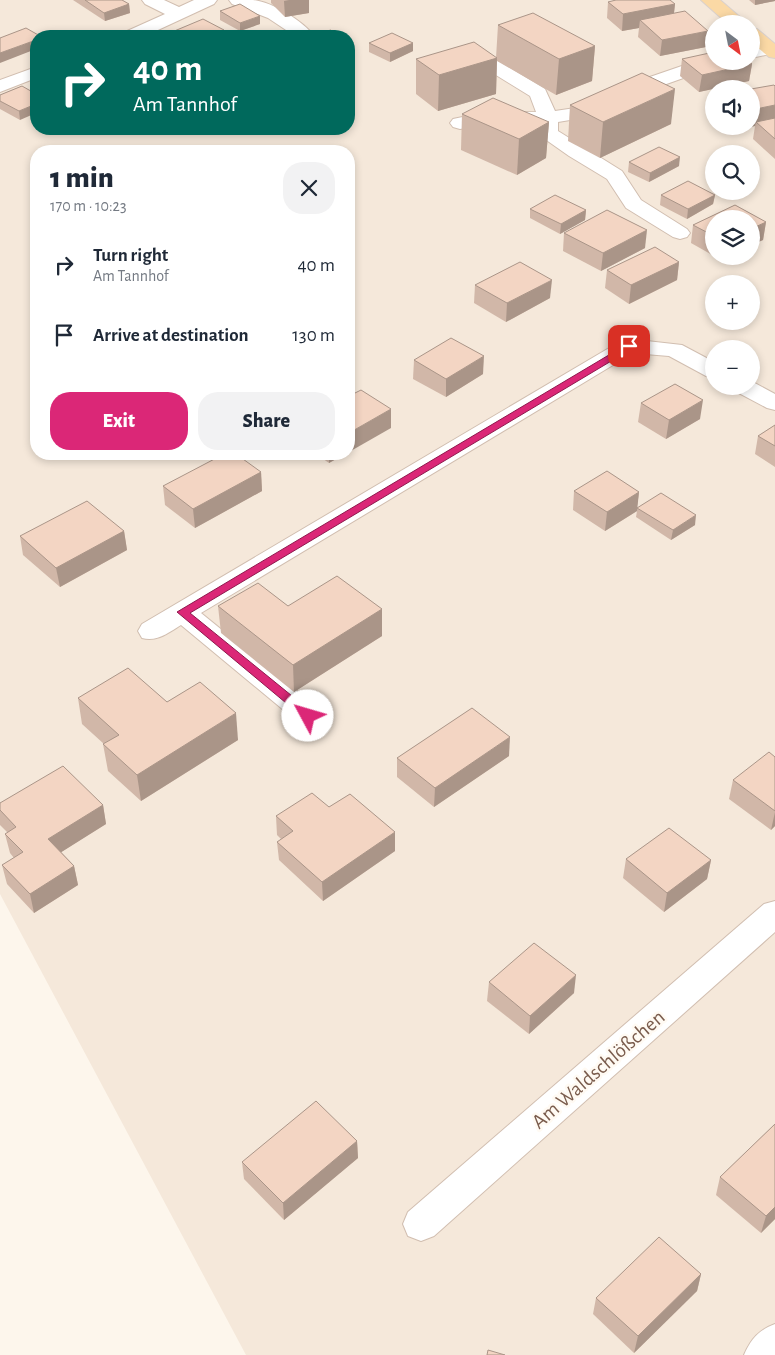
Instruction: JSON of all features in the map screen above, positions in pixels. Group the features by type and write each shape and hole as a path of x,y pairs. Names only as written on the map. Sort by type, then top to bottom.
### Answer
{"main road":[{"path":"710,0 729,15"},
{"path":"760,40 773,51"}],"street":[{"path":"151,0 179,14"},
{"path":"143,30 208,0"},
{"path":"238,0 293,23 299,30"},
{"path":"760,52 773,51"},
{"path":"476,55 538,93 548,118 549,132 576,152 615,175 633,204 680,233"},
{"path":"460,123 495,117 548,118 587,112 651,84 705,64"},
{"path":"0,86 30,74"},
{"path":"151,631 629,346 674,350 705,366"},
{"path":"760,395 775,403"},
{"path":"182,612 308,716"},
{"name":"Am Waldschlößchen","path":"421,1224 775,913"},
{"path":"763,1355 775,1342"}],"shaded area":[{"path":"0,0 775,0 775,1355 246,1355 0,894"}],"building":[{"path":"85,0 122,0 129,4 104,13"},
{"path":"616,0 670,0 675,4 623,14 608,2"},
{"path":"240,4 260,16 240,23 220,11"},
{"path":"685,11 705,28 705,32 662,40 640,20"},
{"path":"533,13 595,46 559,59 498,25"},
{"path":"203,19 224,30 177,30"},
{"path":"26,28 30,30 30,42 0,53 0,38"},
{"path":"392,33 413,43 390,53 369,43"},
{"path":"474,42 497,58 439,75 416,59"},
{"path":"705,54 705,70 725,70 702,75 682,59"},
{"path":"642,73 675,89 603,122 570,105"},
{"path":"22,86 30,91 30,106 19,111 0,101 0,95"},
{"path":"775,86 775,105 760,108 760,87"},
{"path":"493,98 549,122 519,139 462,114"},
{"path":"775,118 775,139 760,126 760,121"},
{"path":"659,147 680,157 650,173 629,162"},
{"path":"688,181 705,190 705,200 688,209 661,195"},
{"path":"555,195 586,210 561,224 530,209"},
{"path":"735,205 744,210 724,210"},
{"path":"607,210 647,230 603,253 564,233"},
{"path":"705,219 705,231 693,225"},
{"path":"760,219 766,222 760,225"},
{"path":"655,247 679,262 631,285 607,270"},
{"path":"520,262 552,280 507,303 475,285"},
{"path":"451,338 484,356 446,379 414,360"},
{"path":"675,384 703,400 669,420 641,403"},
{"path":"361,390 391,409 355,430 355,393"},
{"path":"775,425 775,446 758,436"},
{"path":"213,460 244,460 261,472 193,509 163,486"},
{"path":"607,471 639,492 607,512 574,491"},
{"path":"661,493 696,515 673,530 637,508"},
{"path":"87,501 124,531 56,568 20,536"},
{"path":"337,576 382,609 293,665 218,606 258,583 288,606"},
{"path":"128,668 167,702 200,682 236,713 137,775 103,744 119,735 78,698"},
{"path":"472,708 510,737 435,788 397,758"},
{"path":"769,752 775,757 775,811 733,780"},
{"path":"63,766 103,805 48,839 74,866 30,894 2,865 23,852 5,834 16,827 0,810 0,803"},
{"path":"312,793 329,807 350,794 395,832 322,882 277,842 293,831 276,816"},
{"path":"669,828 711,860 667,893 626,859"},
{"path":"534,943 576,975 530,1016 489,982"},
{"path":"316,1101 357,1141 283,1203 242,1162"},
{"path":"775,1124 775,1207 766,1216 720,1177"},
{"path":"659,1237 701,1274 638,1336 596,1298"},
{"path":"488,1350 505,1355 487,1355"}],"route":[{"path":"308,716 182,612 629,346"}]}
